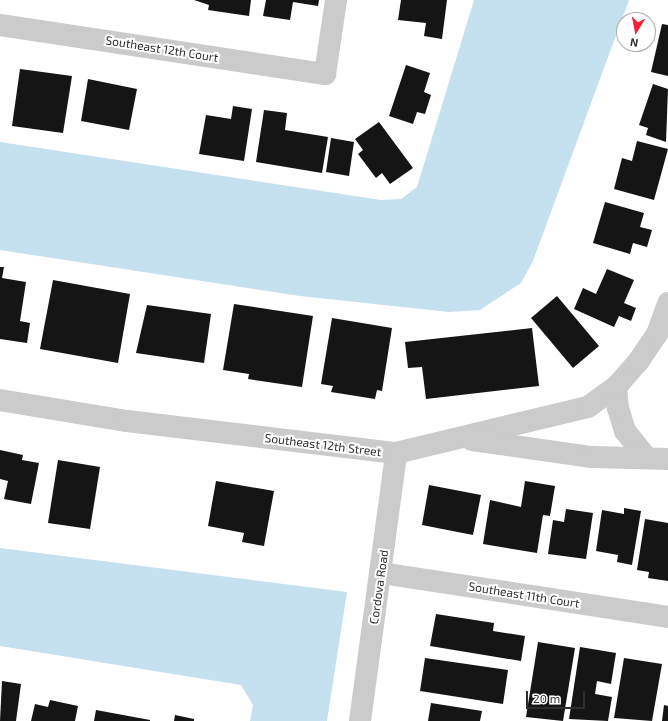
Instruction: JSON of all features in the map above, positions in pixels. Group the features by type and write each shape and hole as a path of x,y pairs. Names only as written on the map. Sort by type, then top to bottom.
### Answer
{"street":[{"name":"Southeast 12th Court","path":"0,25 325,74 336,0"},
{"path":"461,438 588,406 616,387 657,334 668,303"},
{"path":"616,387 618,408 625,431 646,457"},
{"name":"Southeast 12th Street","path":"0,400 127,422 396,453 461,438 592,458 646,457 668,459"},
{"name":"Cordova Road","path":"360,721 396,453"},
{"name":"Southeast 11th Court","path":"381,573 668,617"}],"water":[{"path":"474,0 629,0 625,12 616,12 616,35 533,261 521,283 480,310 449,312 300,296 0,250 0,142 381,200 401,199 417,187"},
{"path":"0,548 347,592 327,721 250,721 253,705 241,685 0,646"}],"building":[{"path":"194,0 251,0 249,16 208,10 209,5"},
{"path":"266,0 319,0 318,6 293,2 290,20 263,16"},
{"path":"401,0 447,0 442,39 424,36 426,23 398,20"},
{"path":"662,24 668,25 668,76 651,72"},
{"path":"406,65 430,73 424,92 431,95 425,114 417,112 413,124 389,116"},
{"path":"20,69 72,76 63,133 12,126"},
{"path":"88,79 137,89 129,130 81,121"},
{"path":"653,84 668,89 666,142 646,135 648,128 639,125"},
{"path":"233,106 252,109 244,161 199,154 206,115 231,119"},
{"path":"264,110 287,113 285,130 328,137 322,173 256,162"},
{"path":"379,122 413,168 390,184 382,173 376,178 358,154 363,150 355,139"},
{"path":"331,138 354,142 349,176 326,172"},
{"path":"637,141 668,149 654,200 614,189 622,158 632,161"},
{"path":"605,202 644,213 640,227 652,230 647,247 633,243 630,254 593,243"},
{"path":"0,267 4,267 2,278 26,282 20,321 30,323 27,343 0,339"},
{"path":"607,269 634,280 624,303 636,308 631,321 619,316 614,327 574,309 583,288 596,294"},
{"path":"53,280 130,294 118,363 40,349"},
{"path":"557,296 599,346 573,368 531,318"},
{"path":"234,304 313,316 302,387 248,379 249,374 223,370"},
{"path":"147,305 211,314 204,363 136,353"},
{"path":"332,318 392,328 382,391 377,390 375,399 331,392 333,386 321,384"},
{"path":"532,328 539,386 426,399 422,367 408,368 405,342"},
{"path":"0,450 23,455 22,460 39,463 31,504 4,499 8,481 0,479"},
{"path":"58,460 100,467 90,529 48,523"},
{"path":"216,481 274,491 264,546 242,542 244,533 208,526"},
{"path":"525,481 555,486 550,516 543,515 537,553 483,544 490,500 521,507"},
{"path":"429,485 481,495 473,535 422,525"},
{"path":"624,508 641,511 632,565 617,562 618,555 596,551 602,510 624,514"},
{"path":"566,509 593,513 586,559 548,554 553,520 564,522"},
{"path":"645,519 668,523 668,581 648,578 649,572 637,570"},
{"path":"436,614 494,623 493,631 525,636 521,661 430,646"},
{"path":"538,642 575,648 563,721 526,717"},
{"path":"580,647 616,653 611,684 597,681 595,694 612,697 608,721 569,719"},
{"path":"425,658 508,670 503,704 420,691"},
{"path":"624,658 662,664 652,721 614,718"},
{"path":"2,681 21,684 16,721 0,721"},
{"path":"50,700 78,706 75,721 31,721 35,704 48,707"},
{"path":"431,703 482,711 480,721 428,721"},
{"path":"664,705 668,706 668,721 662,721"},
{"path":"96,710 150,720 150,721 94,721"},
{"path":"175,715 194,719 194,721 174,721"}]}
